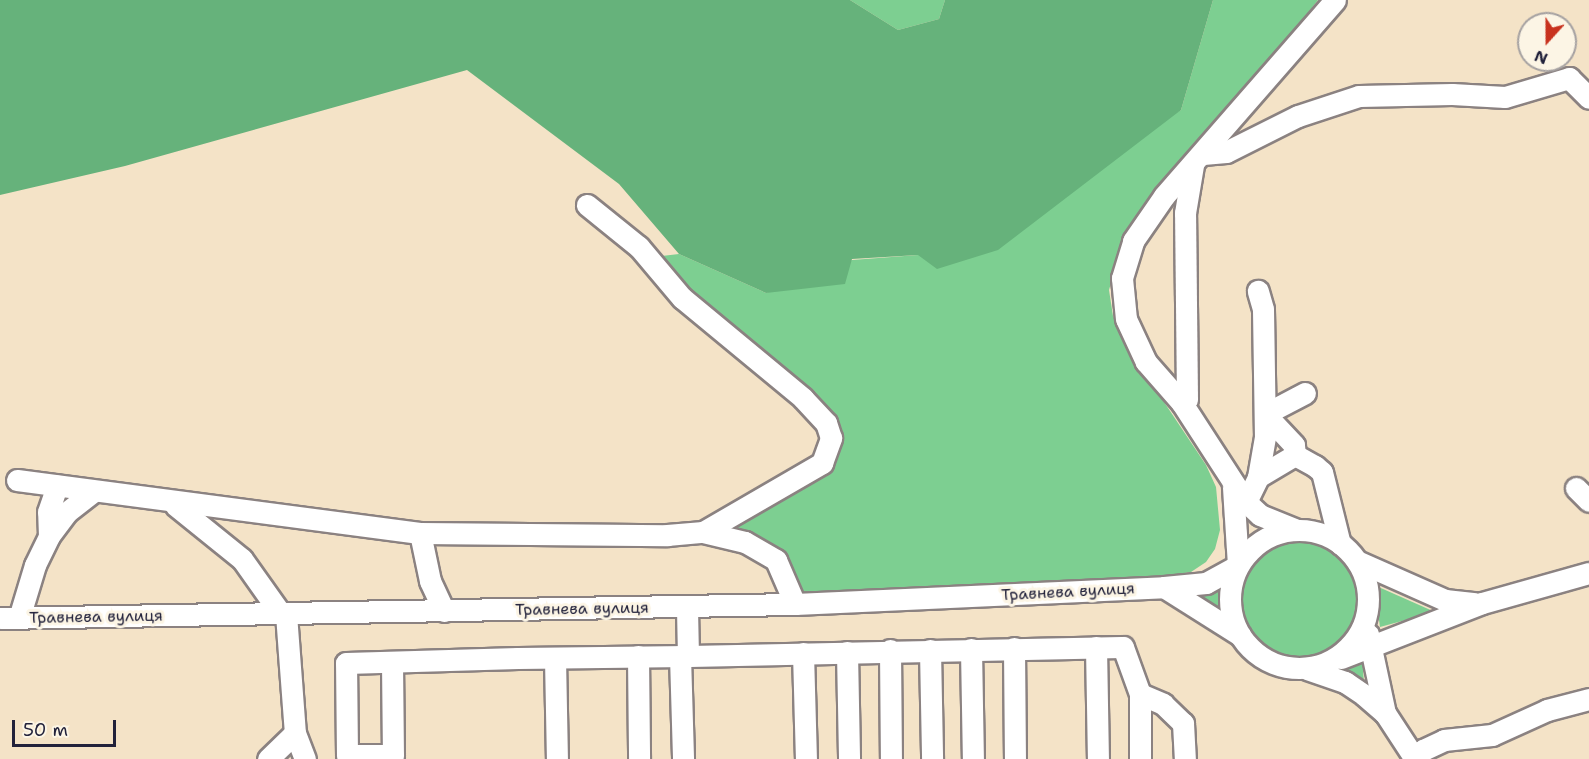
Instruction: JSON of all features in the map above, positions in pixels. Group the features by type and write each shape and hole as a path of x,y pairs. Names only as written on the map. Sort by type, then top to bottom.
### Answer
{"street":[{"path":"1335,0 1198,159 1133,241 1122,278 1126,319 1146,362 1182,403 1239,495 1260,515 1297,530 1319,533 1340,544 1357,561 1446,600 1482,603"},
{"path":"1198,159 1226,152 1298,116 1359,96 1452,94 1505,97 1569,78 1589,98"},
{"path":"1182,403 1187,399 1185,213 1198,159"},
{"path":"587,206 622,231 682,298 803,398 826,423 831,438 822,463 703,532"},
{"path":"1258,291 1263,309 1265,414 1258,477"},
{"path":"1265,414 1305,393"},
{"path":"1265,414 1294,445 1295,455"},
{"path":"1240,635 1230,605 1238,566 1239,495 1258,477 1295,455"},
{"path":"1295,455 1322,472 1340,544"},
{"path":"17,480 172,503 420,533 703,532 745,542 776,560 795,604"},
{"path":"49,536 48,512 57,486"},
{"path":"10,618 49,536 67,512 93,492"},
{"path":"172,503 242,559 283,614 295,733 305,759"},
{"path":"1238,566 1261,541 1297,530"},
{"path":"420,533 423,557 444,611"},
{"path":"1357,561 1366,583 1366,616 1370,647 1385,713 1414,759 1444,740 1480,738 1558,706 1589,699"},
{"name":"Травнева вулиця","path":"10,618 795,604 1164,587 1206,583 1238,566"},
{"path":"1302,668 1329,662 1482,603 1589,573"},
{"path":"1164,587 1240,635 1262,658 1278,665 1321,671 1345,682 1385,713"},
{"path":"683,759 687,607"},
{"path":"1329,662 1353,643 1366,616"},
{"path":"1096,647 1098,759"},
{"path":"392,662 393,755 347,755 346,663 638,656 803,654 890,650 1123,647 1140,694 1140,759"},
{"path":"1014,648 1015,759"},
{"path":"970,649 973,759"},
{"path":"890,650 891,759"},
{"path":"930,650 932,759"},
{"path":"848,652 849,759"},
{"path":"803,654 806,759"},
{"path":"638,656 639,759"},
{"path":"555,658 557,759"},
{"path":"1140,694 1169,708 1183,723 1185,759"},
{"path":"268,759 295,733"}],"green space":[{"path":"0,0 850,0 898,30 939,19 945,0 1213,0 1181,110 998,250 937,269 918,255 852,259 845,284 766,293 679,254 619,184 467,70 125,166 0,195"},
{"path":"850,0 945,0 939,19 898,30"},
{"path":"1213,0 1318,0 1119,255 1109,290 1113,316 1128,348 1206,465 1216,487 1220,530 1215,549 1206,562 1191,572 1171,575 813,600 718,525 839,443 840,432 831,416 700,306 653,257 679,254 766,293 852,260 918,255 1181,110"},
{"path":"1298,539 1321,543 1341,556 1354,576 1358,599 1354,622 1341,642 1321,655 1298,659 1275,655 1255,642 1242,622 1238,599 1242,576 1255,556 1275,543"},
{"path":"1220,582 1222,610 1194,595"},
{"path":"1374,585 1435,612 1380,627"},
{"path":"1362,654 1364,684 1332,666"}]}
